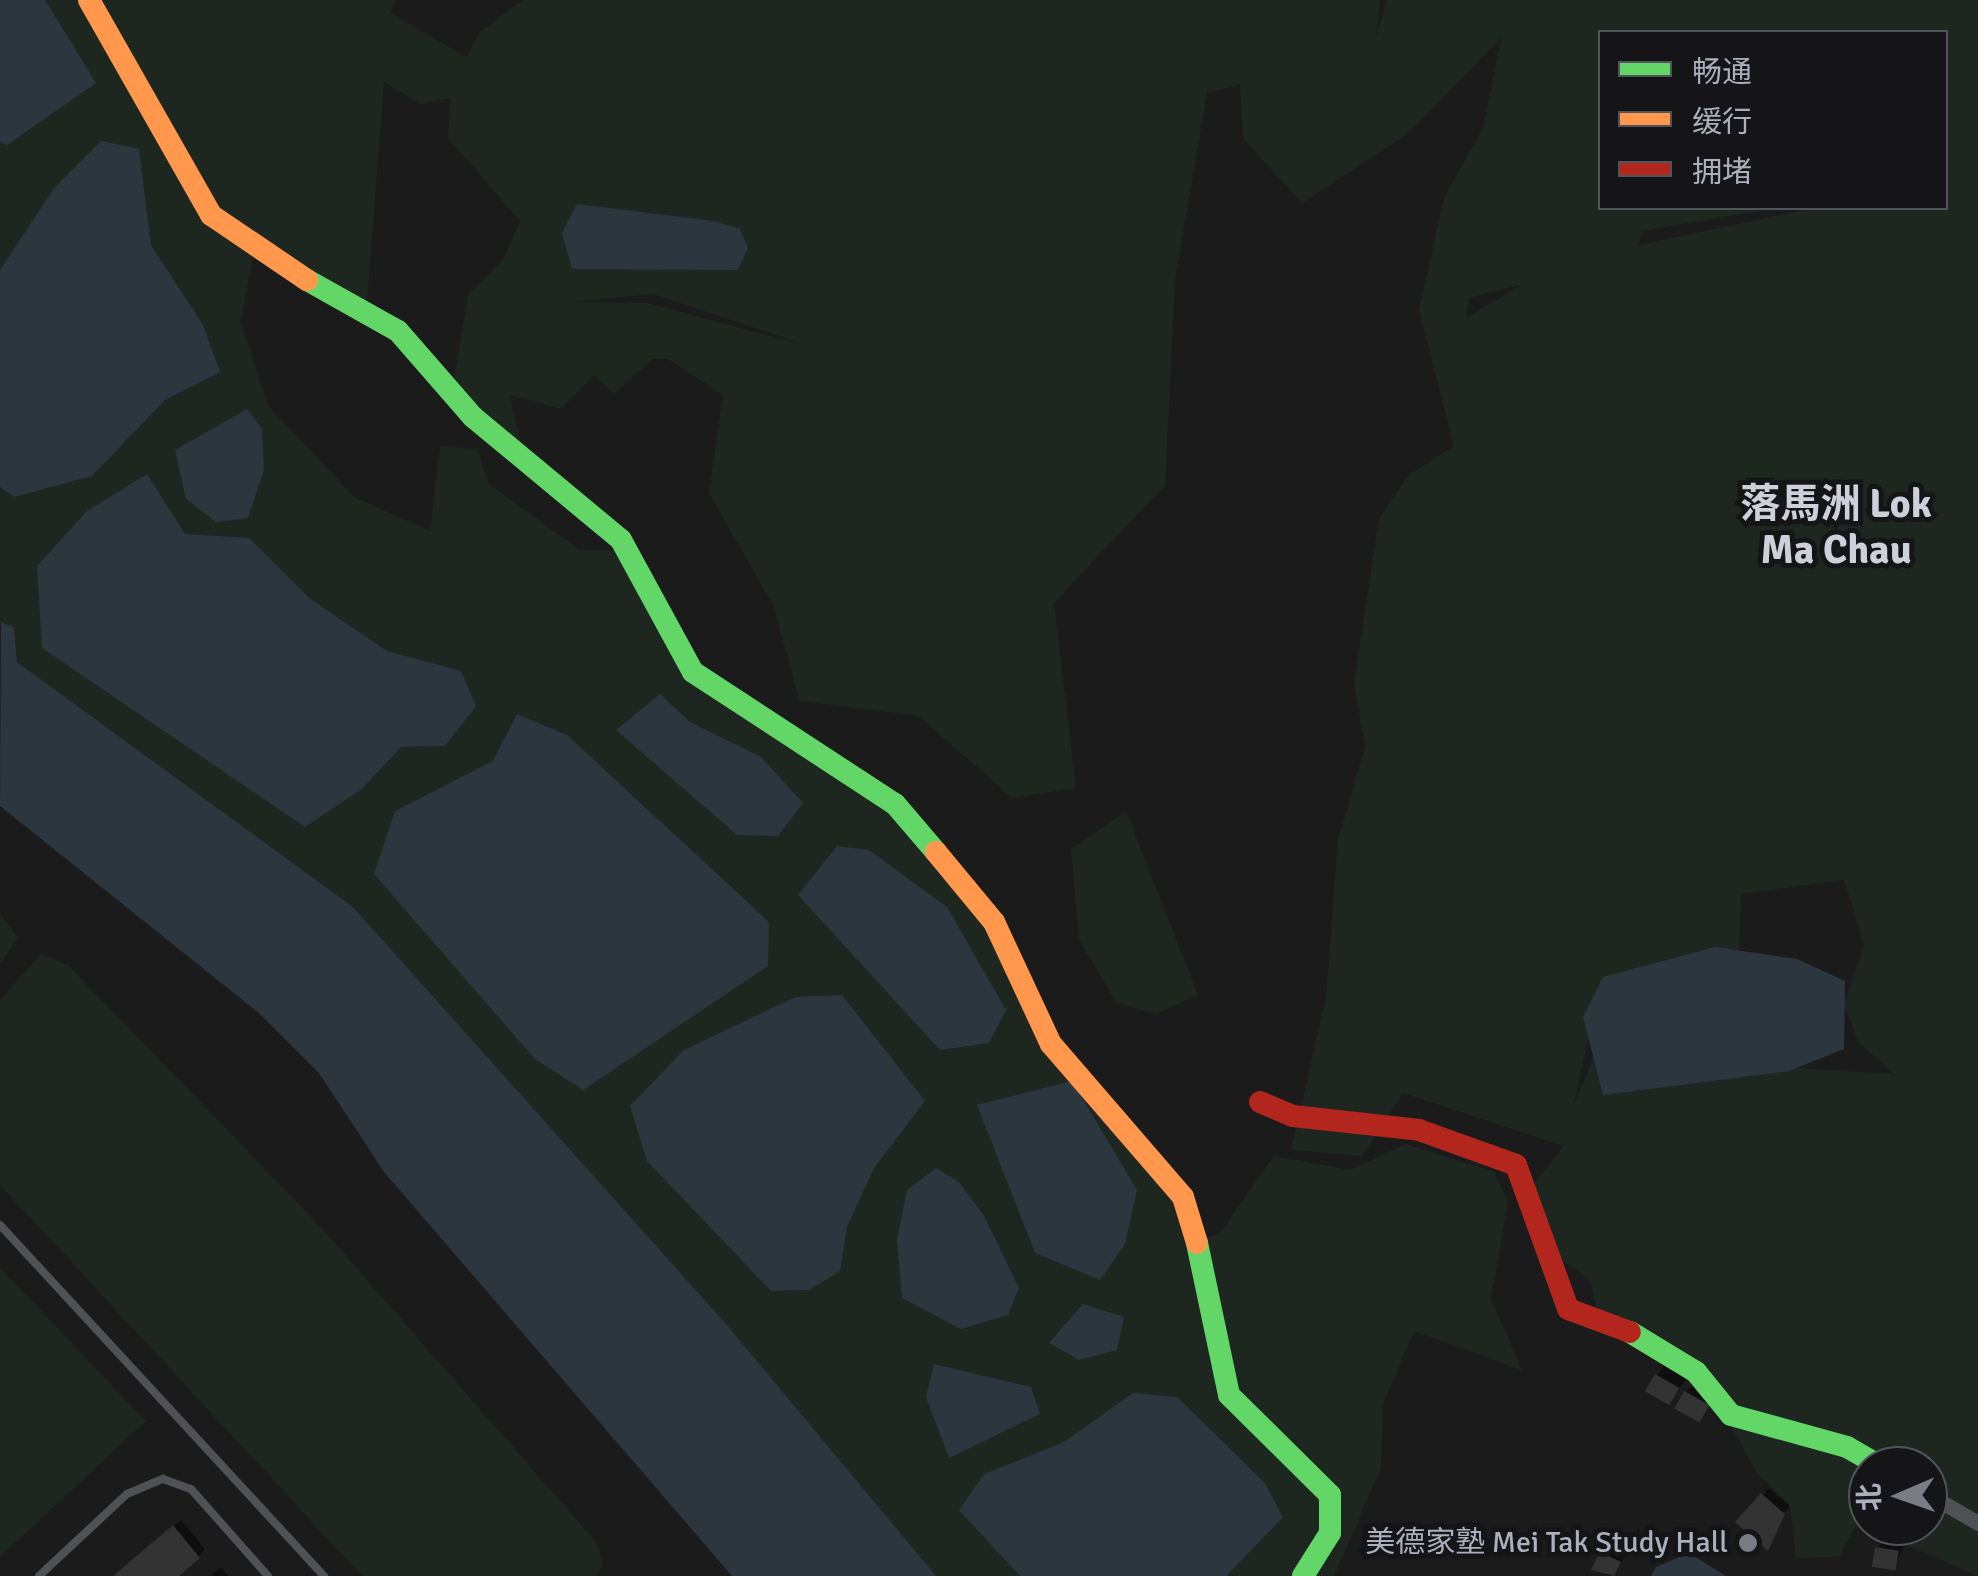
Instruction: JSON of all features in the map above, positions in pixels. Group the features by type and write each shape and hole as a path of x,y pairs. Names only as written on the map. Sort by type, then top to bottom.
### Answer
{"street":[{"path":"88,0 211,215 236,240 398,331 472,417 621,540 693,672 895,804 994,922 1052,1044 1183,1197 1218,1311 1230,1395 1330,1495 1330,1533 1303,1576"},
{"path":"1260,1102 1309,1119 1419,1130 1516,1165 1548,1274 1568,1308 1653,1341 1696,1372 1731,1416 1848,1448"},
{"path":"1948,1506 1978,1523"}],"lane":[{"path":"0,1226 324,1576"},
{"path":"39,1576 136,1487 162,1479 192,1490 268,1576"}],"shaded area":[{"path":"0,0 395,0 390,13 466,57 480,32 523,0 1380,0 1376,37 1387,0 1978,0 1978,1576 1910,1546 1948,1546 1948,1446 1848,1446 1848,1540 1839,1557 1796,1558 1790,1505 1756,1472 1696,1362 1598,1314 1589,1279 1542,1247 1528,1192 1564,1146 1403,1093 1362,1156 1291,1150 1326,998 1338,840 1365,747 1354,683 1379,518 1409,475 1454,446 1419,310 1444,198 1483,128 1501,38 1410,132 1302,203 1243,138 1240,84 1207,93 1175,281 1165,485 1054,603 1076,788 1012,798 919,716 799,701 774,607 709,493 723,395 668,359 652,359 614,394 594,375 561,409 510,395 521,445 451,396 468,295 504,258 520,221 448,138 450,98 420,104 384,82 367,302 254,251 241,322 268,405 354,497 430,531 440,446 477,449 489,484 580,550 629,551 687,663 906,817 994,922 1045,1033 1166,1175 1197,1240 1219,1234 1274,1156 1350,1170 1406,1144 1494,1172 1508,1203 1491,1299 1522,1370 1414,1331 1383,1404 1381,1468 1334,1576 935,1576 353,907 17,662 14,627 0,622","holes":["1520,286 1466,318 1469,298","653,294 797,342 647,303 571,302","1844,880 1864,945 1844,1004 1858,1042 1894,1074 1797,1068 1604,1095 1601,1040 1573,1107 1603,977 1739,950 1741,894"]},
{"path":"0,0 45,0 96,83 7,145 0,142"},
{"path":"101,141 139,149 151,245 203,325 220,372 165,400 92,476 14,497 0,487 0,270 55,187"},
{"path":"577,204 713,221 740,229 748,248 738,270 572,269 562,233"},
{"path":"247,409 262,429 264,470 248,518 216,522 186,499 175,450"},
{"path":"147,474 185,534 249,538 309,598 387,651 461,671 476,706 445,746 401,747 362,789 305,827 42,648 37,566 87,511"},
{"path":"1,622 14,627 17,662 353,907 726,1324 936,1576 732,1576 384,1172 319,1073 260,1014 0,806"},
{"path":"660,694 690,722 761,757 803,803 778,836 737,835 616,730"},
{"path":"517,714 567,735 769,922 768,966 583,1090 535,1059 374,874 395,811 493,761"},
{"path":"1126,811 1198,995 1155,1014 1116,1002 1079,940 1071,849"},
{"path":"837,846 869,850 947,907 1006,1010 989,1043 940,1050 798,895"},
{"path":"0,913 18,938 0,963"},
{"path":"1715,947 1797,959 1845,981 1844,1049 1789,1071 1603,1095 1583,1017 1603,977"},
{"path":"41,954 68,965 319,1225 598,1544 603,1566 595,1576 362,1576 0,1185 0,1000"},
{"path":"842,995 925,1101 874,1168 847,1227 840,1271 809,1290 771,1291 647,1161 630,1106 684,1050 795,997"},
{"path":"1072,1081 1137,1190 1125,1244 1100,1280 1035,1253 977,1105"},
{"path":"936,1168 959,1182 984,1216 1019,1288 1008,1315 961,1329 902,1298 897,1240 907,1190"},
{"path":"0,1268 146,1421 0,1557"},
{"path":"1083,1304 1124,1317 1117,1350 1079,1360 1049,1343"},
{"path":"934,1364 1031,1387 1040,1414 949,1458 926,1397"},
{"path":"1133,1393 1177,1397 1264,1482 1283,1517 1226,1576 1020,1576 959,1510 984,1474 1064,1442"},
{"path":"1689,1553 1726,1576 1651,1576 1656,1567"}],"building":[{"path":"1655,1374 1679,1388 1669,1405 1645,1391"},
{"path":"1684,1391 1709,1405 1700,1423 1674,1408"},
{"path":"1761,1493 1785,1514 1768,1551 1735,1522"},
{"path":"173,1525 200,1558 179,1576 113,1576"},
{"path":"1875,1547 1899,1551 1896,1571 1872,1567"},
{"path":"1600,1552 1621,1562 1614,1576 1591,1570"}],"traffic: fast":[{"path":"307,280 398,331 473,417 621,540 693,672 895,804 936,852"},
{"path":"1197,1243 1229,1395 1330,1495 1330,1533 1303,1576"},
{"path":"1630,1332 1696,1372 1731,1415 1848,1448"}],"traffic: slow":[{"path":"89,0 211,215 307,280"},
{"path":"936,852 994,922 1051,1044 1183,1197 1197,1243"}],"traffic: jam":[{"path":"1260,1102 1293,1116 1419,1130 1516,1165 1568,1309 1630,1332"}],"place":[{"name":"美德家塾 Mei Tak Study Hall","path":"1748,1543"}],"district":[{"name":"落馬洲 Lok Ma Chau","path":"1836,527"}]}
